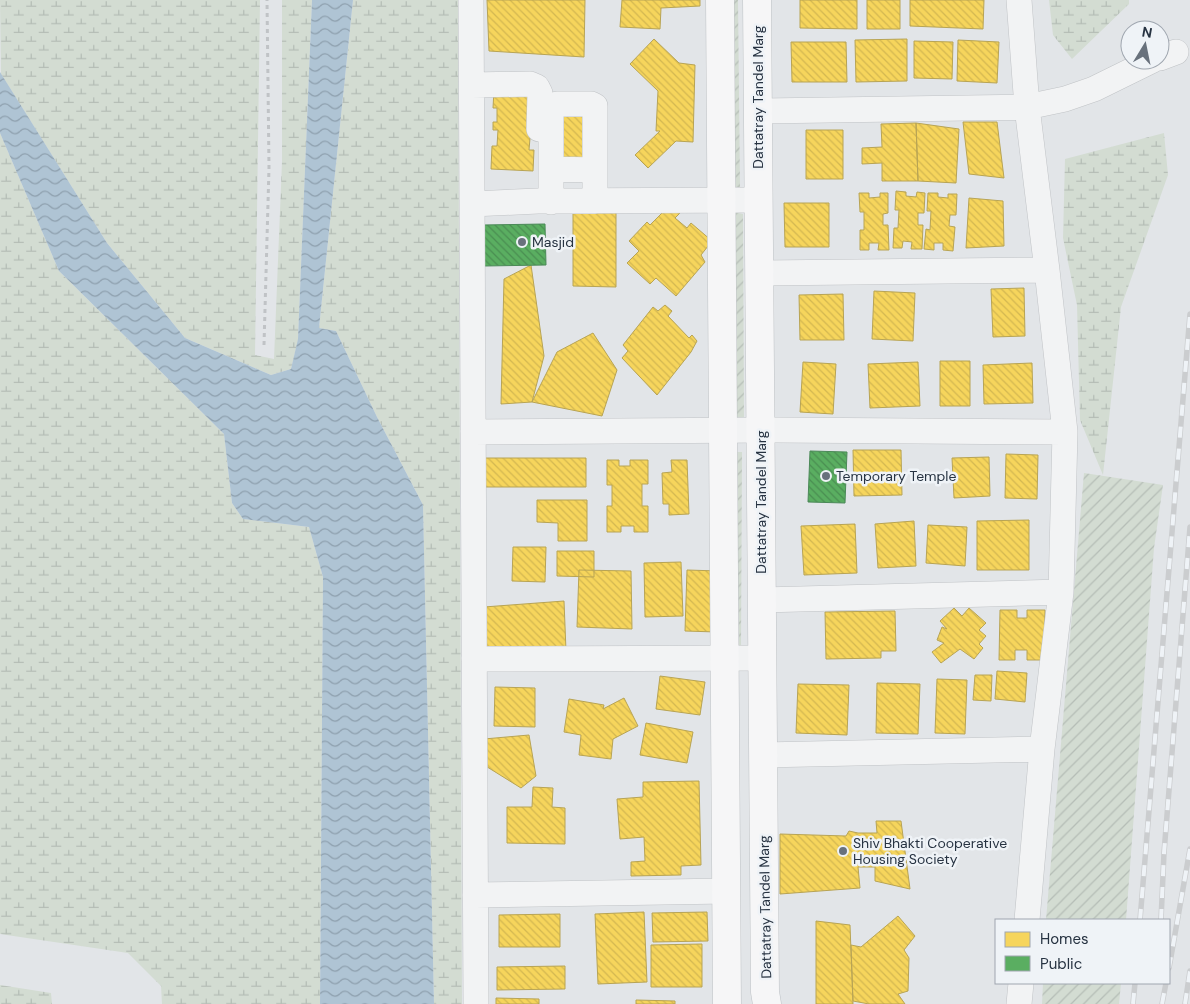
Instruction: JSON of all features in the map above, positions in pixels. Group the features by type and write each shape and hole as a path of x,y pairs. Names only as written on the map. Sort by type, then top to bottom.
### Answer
{"main road":[{"path":"720,0 727,1004"},
{"name":"Dattatray Tandel Marg","path":"757,0 763,754 767,1004"}],"street":[{"path":"471,0 476,1004"},
{"path":"1019,0 1027,107 1048,270 1065,432 1061,592 1042,750 1027,919"},
{"path":"758,111 1027,107 1065,99 1094,89 1135,70"},
{"path":"472,85 530,84 537,87 540,92 545,202"},
{"path":"545,202 551,169 552,107 557,104 591,104 595,106 595,201"},
{"path":"551,169 596,170"},
{"path":"472,204 759,200"},
{"path":"760,273 1048,270"},
{"path":"473,432 723,430 1065,432"},
{"path":"762,600 1061,592"},
{"path":"474,660 763,658"},
{"path":"763,754 1042,750"},
{"path":"475,895 727,891"},
{"path":"1019,1004 1021,984"}],"path":[{"path":"264,345 268,168 267,0"}],"green space":[{"path":"0,0 260,0 255,355 274,359 282,162 282,0 312,0 298,340 291,369 271,375 185,338 107,243 1,74"},
{"path":"353,0 458,0 462,1004 434,1004 423,505 377,417 336,331 319,328"},
{"path":"727,0 738,0 740,187 728,187"},
{"path":"1049,0 1129,0 1129,4 1072,59 1053,35"},
{"path":"0,133 59,271 224,434 232,503 243,519 309,527 323,577 320,1004 162,1004 161,986 128,953 0,934"},
{"path":"1164,133 1168,175 1121,307 1103,475 1080,420 1077,305 1063,238 1065,159"},
{"path":"729,211 743,214 744,417 730,419"},
{"path":"729,452 742,452 741,650 732,648"},
{"path":"1084,473 1163,485 1154,548 1126,919 1046,919"},
{"path":"1043,984 1121,984 1119,1004 1042,1004"},
{"path":"0,985 51,993 52,1004 0,1004"}],"water":[{"path":"312,0 353,0 319,328 336,331 377,417 423,505 434,1004 320,1004 323,577 309,527 243,519 232,503 224,434 59,271 0,133 0,72 107,243 185,338 271,375 291,369 298,339"}],"building: Homes":[{"path":"487,0 585,0 584,57 489,51"},
{"path":"622,0 700,0 700,6 661,8 660,29 620,27"},
{"path":"800,0 857,0 857,29 800,28"},
{"path":"867,0 900,0 900,29 867,29"},
{"path":"910,0 984,0 983,29 910,26"},
{"path":"654,39 679,63 695,65 693,142 676,141 648,168 635,155 660,131 656,131 658,91 630,64"},
{"path":"907,39 907,81 856,82 855,40"},
{"path":"958,40 999,42 997,83 957,81"},
{"path":"914,41 953,42 952,79 914,78"},
{"path":"791,42 846,42 847,82 792,82"},
{"path":"494,90 534,91 529,150 534,150 533,171 491,169 492,146 497,146 498,130 493,130 493,122 497,122 497,108 493,108"},
{"path":"557,110 590,110 592,158 559,160"},
{"path":"963,122 997,122 1004,178 969,174"},
{"path":"916,123 918,181 882,181 882,163 862,164 862,148 882,147 881,124"},
{"path":"916,123 959,129 956,183 918,181"},
{"path":"806,130 843,130 843,179 806,179"},
{"path":"896,191 906,192 906,196 916,197 917,192 925,193 924,213 918,213 918,225 923,225 922,249 911,249 912,242 903,241 902,248 893,248 894,228 898,228 899,210 895,210"},
{"path":"859,193 869,193 869,198 880,197 880,193 888,193 888,213 883,214 883,225 888,225 889,250 878,250 879,243 869,243 869,250 860,250 860,230 864,230 864,212 860,212"},
{"path":"928,193 938,193 938,197 948,198 948,194 957,194 956,215 950,215 949,226 955,227 953,251 943,250 943,243 934,243 934,250 924,249 926,229 930,230 931,211 927,211"},
{"path":"969,198 1003,201 1004,246 966,248"},
{"path":"784,203 829,203 829,247 785,247"},
{"path":"671,204 680,213 675,218 687,228 691,223 712,241 701,255 705,262 676,296 656,278 650,284 627,263 639,251 629,241 647,222 650,225"},
{"path":"573,208 616,208 616,287 573,286"},
{"path":"531,265 544,356 532,402 501,404 504,279"},
{"path":"1024,288 1025,336 993,337 991,289"},
{"path":"874,291 915,293 913,341 872,339"},
{"path":"843,294 844,340 800,340 799,295"},
{"path":"665,305 672,311 668,316 689,338 692,335 697,341 691,352 657,395 622,358 628,351 623,345 653,307 658,311"},
{"path":"593,333 617,370 602,416 532,402 557,352"},
{"path":"940,361 970,361 970,406 940,406"},
{"path":"803,362 836,364 833,414 800,412"},
{"path":"918,362 920,406 870,408 868,364"},
{"path":"1032,363 1033,403 984,404 983,365"},
{"path":"853,450 901,450 902,495 854,496"},
{"path":"1006,454 1038,455 1037,499 1005,498"},
{"path":"989,457 990,496 954,498 952,458"},
{"path":"480,458 586,458 586,487 481,487"},
{"path":"607,460 619,460 619,466 630,466 630,460 648,460 648,484 642,484 642,506 648,506 648,532 634,532 634,526 621,526 621,532 607,532 607,506 612,506 612,485 607,485"},
{"path":"671,460 687,460 689,514 669,515 669,504 663,504 662,473 672,472"},
{"path":"537,500 587,500 587,541 558,541 558,523 537,522"},
{"path":"1029,520 1029,570 977,570 977,521"},
{"path":"914,521 916,566 878,568 875,524"},
{"path":"855,524 857,573 804,575 801,526"},
{"path":"928,525 967,527 965,566 926,563"},
{"path":"513,547 546,547 545,582 512,581"},
{"path":"557,551 594,551 594,577 557,576"},
{"path":"681,562 683,616 645,617 644,563"},
{"path":"579,570 631,571 632,629 577,627"},
{"path":"687,570 719,571 717,632 685,631"},
{"path":"564,601 566,651 479,648 484,607"},
{"path":"954,608 962,616 969,608 986,623 979,630 986,636 979,644 983,648 974,659 960,649 941,663 932,652 944,643 937,640 942,627 947,629 940,621"},
{"path":"1000,610 1017,610 1017,618 1027,618 1027,610 1045,610 1044,660 1027,660 1027,650 1015,650 1015,660 999,660"},
{"path":"895,611 896,651 881,651 881,658 826,659 825,612"},
{"path":"997,671 1027,673 1025,702 995,699"},
{"path":"975,675 992,675 991,701 973,700"},
{"path":"660,676 705,682 700,715 656,709"},
{"path":"937,679 967,680 965,734 935,733"},
{"path":"877,683 920,684 918,734 876,733"},
{"path":"798,684 849,685 847,735 796,733"},
{"path":"495,687 535,688 535,727 494,726"},
{"path":"624,698 638,726 613,739 611,759 579,755 581,735 564,732 569,699 604,705 603,709"},
{"path":"646,723 693,732 687,763 640,755"},
{"path":"529,735 536,776 521,788 484,765 484,739"},
{"path":"699,781 701,865 681,866 681,875 631,876 631,862 645,861 644,837 620,839 617,799 643,797 643,782"},
{"path":"533,787 553,788 552,807 565,808 565,844 507,843 507,807 532,807"},
{"name":"Shiv Bhakti Cooperative Housing Society","path":"876,821 901,821 910,889 875,881 875,867 858,867 860,888 780,894 780,834 846,836 849,831 877,833"},
{"path":"644,912 647,982 598,984 595,914"},
{"path":"707,912 708,941 653,942 652,913"},
{"path":"560,914 560,947 499,947 499,915"},
{"path":"898,916 915,936 904,950 909,958 908,991 898,994 905,1004 869,1004 853,1001 851,945 861,947"},
{"path":"816,921 850,925 853,1004 816,1004"},
{"path":"702,944 702,987 651,987 651,945"},
{"path":"565,966 565,989 497,990 497,967"},
{"path":"496,998 539,999 539,1004 496,1004"},
{"path":"636,1000 675,1001 675,1004 636,1004"}],"building: Public":[{"path":"545,224 546,265 484,266 483,225"},
{"path":"810,451 847,452 845,503 808,502"}],"railway":[{"path":"1140,919 1190,314"},
{"path":"1161,919 1164,853 1190,527"},
{"path":"1170,962 1190,849"},
{"path":"1185,1004 1190,971"},
{"path":"1133,1004 1135,984"},
{"path":"1162,1004 1166,984"}],"place":[{"name":"Masjid","path":"522,242"},
{"name":"Temporary Temple","path":"826,476"},
{"name":"Shiv Bhakti Cooperative Housing Society","path":"843,851"}]}
